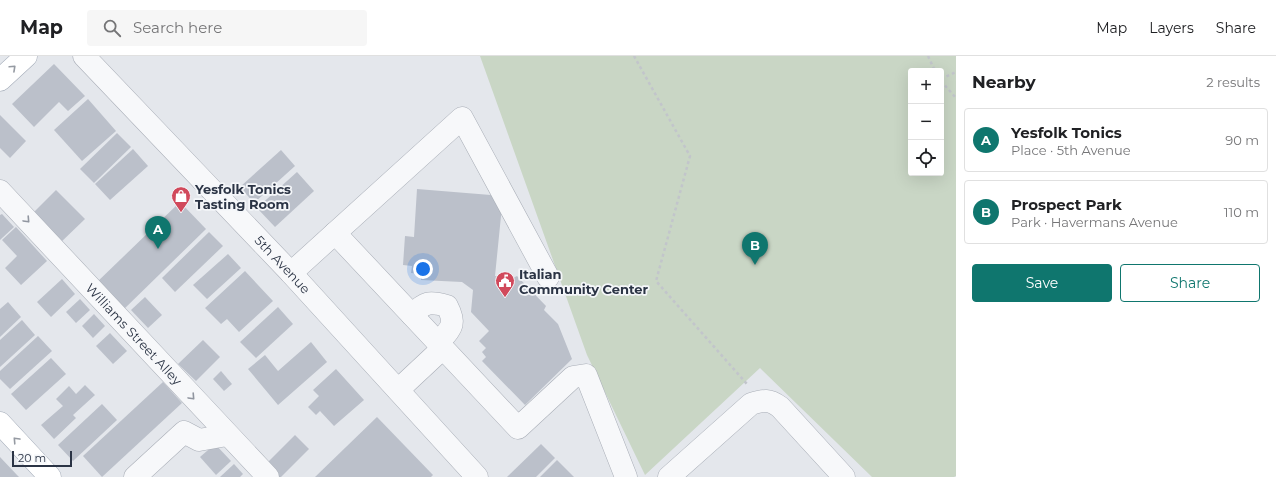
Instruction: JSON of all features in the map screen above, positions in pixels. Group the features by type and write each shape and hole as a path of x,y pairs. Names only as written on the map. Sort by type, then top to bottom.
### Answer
{"main road":[{"path":"0,80 26,56"},
{"path":"0,423 50,477"}],"street":[{"name":"5th Avenue","path":"84,56 291,273 477,477"},
{"path":"291,273 462,118 548,277"},
{"name":"Williams Street Alley","path":"0,191 268,477"},
{"path":"335,233 518,428 573,377 586,376 626,477"},
{"path":"398,390 441,345 451,328 452,317 447,306 433,302 422,304 412,315"},
{"path":"680,473 751,404 762,401 772,402 780,407 844,477"},
{"path":"135,477 184,432 199,440 227,435"}],"path":[{"path":"634,56 690,156 656,281 762,401"},
{"path":"928,56 934,68"},
{"path":"944,78 956,72"},
{"path":"944,84 956,98"}],"green space":[{"path":"480,56 956,56 956,476 872,477 760,368 645,475 587,355"}],"building":[{"path":"54,64 85,96 68,111 59,102 34,127 12,104"},
{"path":"88,99 116,131 82,161 54,130"},
{"path":"0,115 26,141 10,158 0,148"},
{"path":"117,133 131,147 94,183 80,169"},
{"path":"133,149 148,166 110,200 95,184"},
{"path":"281,150 295,166 254,203 240,187"},
{"path":"297,172 314,191 275,227 257,208"},
{"name":"Italian Community Center","path":"417,189 503,196 495,276 513,278 517,276 546,306 544,310 558,324 572,359 525,405 482,361 486,357 482,352 486,348 479,341 489,331 471,312 473,290 462,282 421,280 421,274 411,273 412,266 403,265 405,236 414,237"},
{"path":"56,190 85,219 58,245 30,216"},
{"path":"180,202 206,229 121,312 94,285"},
{"path":"2,214 14,227 0,240 0,215"},
{"path":"16,227 47,261 21,285 5,268 17,256 2,240"},
{"path":"209,232 223,246 175,292 162,278"},
{"path":"228,254 241,268 207,299 193,285"},
{"path":"245,271 273,301 239,332 227,319 221,324 205,308"},
{"path":"62,279 75,294 51,317 37,302"},
{"path":"145,297 162,315 148,328 131,310"},
{"path":"80,299 90,310 76,323 66,312"},
{"path":"8,302 21,317 0,337 0,309"},
{"path":"278,307 293,324 256,358 240,342"},
{"path":"94,314 105,326 93,338 82,326"},
{"path":"22,320 35,335 0,367 0,340"},
{"path":"110,333 127,351 113,364 96,346"},
{"path":"38,336 52,351 10,389 0,379 0,371"},
{"path":"203,340 220,357 196,381 178,364"},
{"path":"311,342 327,362 278,405 248,369 265,355 278,371"},
{"path":"51,358 66,374 26,410 11,394"},
{"path":"336,369 364,400 334,426 320,411 316,415 308,407 319,396 313,390"},
{"path":"221,371 232,384 224,391 213,379"},
{"path":"163,382 182,403 102,477 83,456"},
{"path":"85,385 95,395 73,415 76,418 54,439 41,425 63,406 56,399 69,386 76,394"},
{"path":"102,404 117,420 73,461 58,445"},
{"path":"377,417 433,475 431,477 315,477"},
{"path":"295,435 309,449 281,477 273,477 263,467"},
{"path":"215,444 231,461 216,475 200,457"},
{"path":"541,444 555,458 536,477 507,477"},
{"path":"0,457 17,475 19,477 0,477"},
{"path":"557,460 574,477 540,477"},
{"path":"234,464 243,474 240,477 220,477"}],"place":[{"name":"Yesfolk Tonics Tasting Room","path":"181,213"},
{"name":"Yesfolk Tonics","path":"158,249"},
{"name":"Prospect Park","path":"755,265"},
{"name":"Italian Community Center","path":"505,298"}]}
